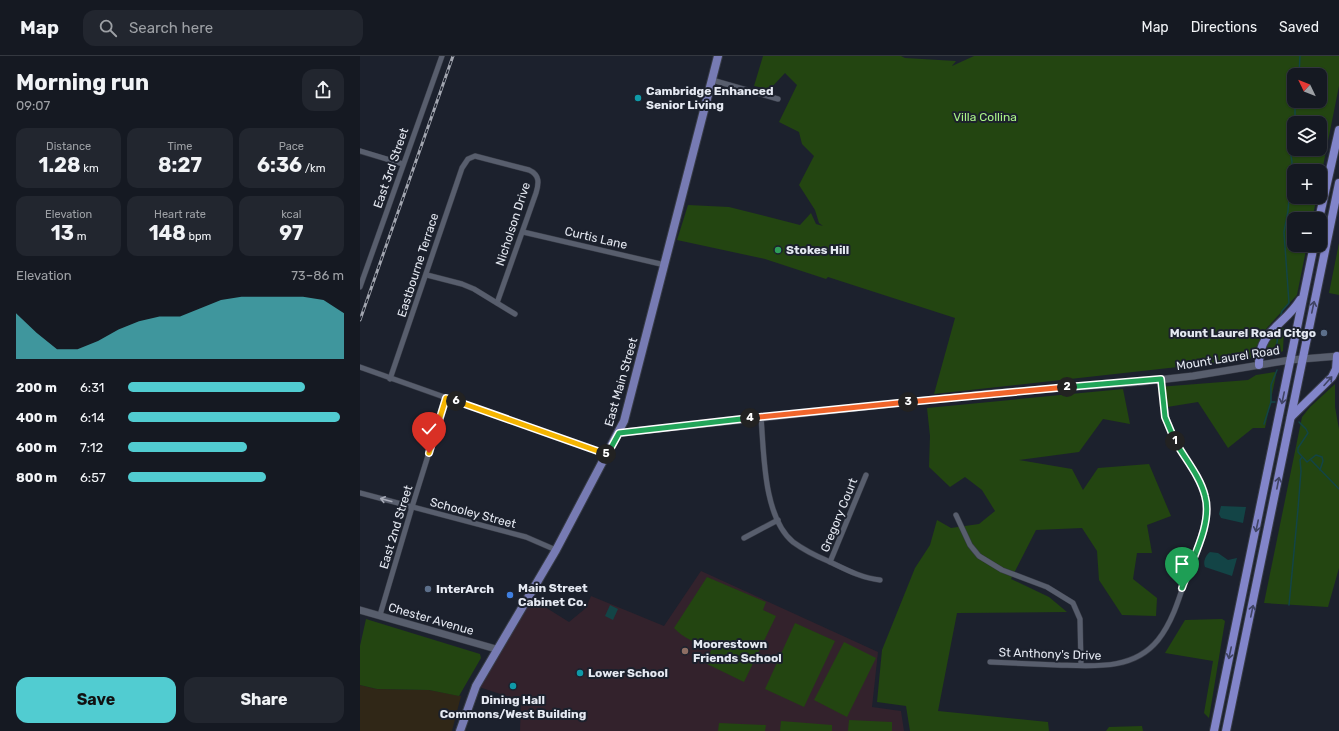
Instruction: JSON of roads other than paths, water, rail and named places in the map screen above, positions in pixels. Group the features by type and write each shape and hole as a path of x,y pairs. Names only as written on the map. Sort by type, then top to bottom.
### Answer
{"highway":[{"path":"1321,212 1339,130"},
{"path":"1226,731 1339,183"},
{"path":"1214,731 1313,252"},
{"path":"1259,365 1260,353 1265,338 1290,314 1304,294"},
{"path":"1290,418 1332,376 1336,369 1338,356"}],"main road":[{"name":"East Main Street","path":"460,731 470,698 496,650 556,550 619,433 629,406 718,56"},
{"name":"Mount Laurel Road","path":"619,433 987,393 1161,379 1290,360 1338,356"},
{"name":"Chester Avenue","path":"360,612 380,616 496,650"}],"street":[{"name":"East 3rd Street","path":"360,287 442,56"},
{"path":"712,80 778,98"},
{"path":"360,151 403,164"},
{"name":"Nicholson Drive","path":"468,159 475,156 484,157 529,170 535,174 538,180 537,188 523,232 497,303"},
{"name":"Eastbourne Terrace","path":"390,379 427,275 438,236 462,168 468,159"},
{"name":"Curtis Lane","path":"523,232 664,264"},
{"path":"427,275 462,284 515,314"},
{"path":"360,367 390,379 607,455"},
{"name":"St Anthony's Drive","path":"990,662 1103,666 1126,662 1146,652 1158,640 1171,616 1205,526 1207,513 1205,495 1168,426 1161,379"},
{"name":"East 2nd Street","path":"380,616 446,398"},
{"path":"761,417 769,494 778,520 792,541 814,555 865,577 880,580"},
{"name":"Gregory Court","path":"830,562 866,475"},
{"name":"Schooley Street","path":"360,494 526,537 556,550"},
{"path":"956,515 970,545 979,556 1002,570 1047,587 1073,603 1080,619 1081,665"},
{"path":"744,538 778,520"}],"waterway":[{"path":"1299,68 1300,56"},
{"path":"1295,108 1295,116"},
{"path":"1280,318 1282,311 1289,303 1284,232 1288,211 1292,162 1291,156"},
{"path":"1275,356 1279,329"},
{"path":"1264,424 1271,402 1271,385 1277,370"},
{"path":"1299,422 1308,433 1298,448 1298,452 1307,462 1316,455 1322,457 1323,461 1320,470"},
{"path":"1289,605 1301,471 1300,460 1302,457"},
{"path":"1311,460 1339,489"}],"railway":[{"path":"360,320 453,56"}],"place":[{"name":"Cambridge Enhanced Senior Living","path":"638,98"},
{"name":"Stokes Hill","path":"778,250"},
{"name":"Mount Laurel Road Citgo","path":"1324,333"},
{"name":"InterArch","path":"428,589"},
{"name":"Main Street Cabinet Co.","path":"510,595"},
{"name":"Moorestown Friends School","path":"685,651"},
{"name":"Lower School","path":"580,673"},
{"name":"Dining Hall Commons/West Building","path":"513,686"}],"park label":[{"name":"Villa Collina","path":"985,117"}]}
